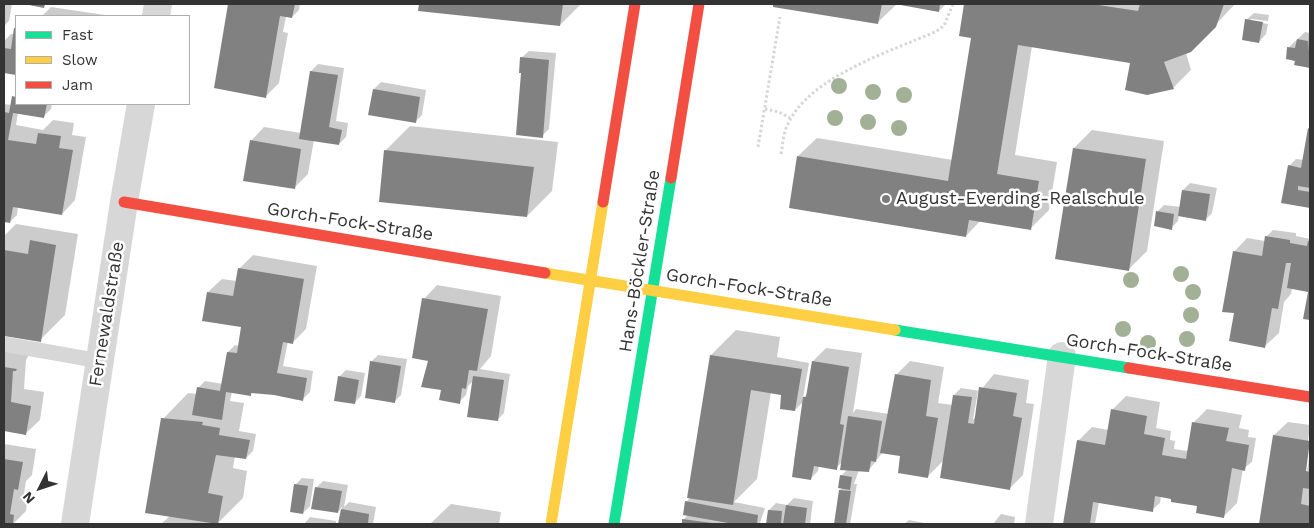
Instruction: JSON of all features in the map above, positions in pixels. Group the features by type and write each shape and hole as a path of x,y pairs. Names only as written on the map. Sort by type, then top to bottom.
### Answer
{"street":[{"path":"551,524 635,4"},
{"name":"Hans-Böckler-Straße","path":"614,524 700,4"},
{"name":"Fernewaldstraße","path":"75,524 124,202 141,105"},
{"name":"Gorch-Fock-Straße","path":"124,202 592,279 652,291 1310,397"},
{"path":"1039,524 1062,356"}],"lane":[{"path":"4,344 100,361"}],"path":[{"path":"781,154 784,135 790,118 804,101 845,71 935,32 944,26 953,4"},
{"path":"758,147 780,17"},
{"path":"765,109 780,112 790,118"}],"building":[{"path":"24,4 45,4 44,8"},
{"path":"228,4 295,4 292,18 280,16 266,98 214,88"},
{"path":"419,4 563,4 560,26 418,11"},
{"path":"773,4 882,4 878,24 773,7"},
{"path":"895,4 940,4 939,12"},
{"path":"964,4 1092,4 1138,11 1140,4 1224,4 1216,27 1191,52 1164,62 1174,89 1147,95 1125,90 1130,63 1018,45 997,174 1039,181 1031,230 969,220 966,237 789,208 797,156 948,181 971,38 959,36"},
{"path":"1245,19 1263,22 1259,43 1242,40"},
{"path":"15,28 15,75 4,73 4,48 11,49"},
{"path":"1308,36 1310,68 1294,65 1295,61 1286,59 1287,47 1295,48 1297,39 1308,41"},
{"path":"520,57 549,60 543,138 516,135 521,73 519,73"},
{"path":"310,71 338,75 329,127 342,130 339,145 299,139"},
{"path":"373,89 420,97 416,123 368,115"},
{"path":"12,96 15,97 15,105 47,105 44,118 13,113 8,140 36,144 38,133 61,136 59,148 73,150 62,215 13,207 10,223 4,222 4,112 9,113"},
{"path":"1308,128 1310,129 1310,188 1298,186 1298,190 1310,192 1310,208 1281,203 1288,165 1301,168"},
{"path":"250,140 301,149 295,189 243,181"},
{"path":"1073,148 1146,159 1129,271 1055,259"},
{"path":"384,150 534,167 527,217 379,202"},
{"path":"1182,190 1210,194 1206,221 1178,216"},
{"path":"1156,211 1174,214 1172,230 1154,226"},
{"path":"1265,236 1290,240 1290,243 1307,246 1308,241 1310,242 1310,320 1303,319 1308,292 1287,288 1291,263 1286,263 1278,309 1272,308 1265,348 1229,341 1234,313 1222,312 1233,251 1262,256"},
{"path":"30,240 56,245 41,342 4,336 4,250 28,254"},
{"path":"238,268 304,279 293,344 283,342 277,373 307,378 303,401 274,395 251,393 251,396 226,392 222,420 192,415 197,387 220,391 227,352 237,353 241,327 202,321 207,292 233,296"},
{"path":"422,298 488,309 477,371 469,370 466,389 462,388 460,404 439,400 441,390 421,387 428,361 412,358"},
{"path":"710,355 802,369 795,411 780,409 781,395 751,390 733,505 687,498"},
{"path":"370,361 401,366 395,403 365,398"},
{"path":"812,361 849,367 840,424 844,425 837,470 814,466 811,480 792,477 803,397 806,397"},
{"path":"4,367 17,369 13,371 11,402 31,406 26,435 4,431"},
{"path":"895,374 931,380 926,416 938,418 928,478 898,473 900,456 880,453"},
{"path":"338,376 359,380 355,404 334,401"},
{"path":"473,376 504,380 498,421 467,417"},
{"path":"979,387 1017,393 1013,416 1022,418 1010,490 940,478 953,395 972,397 968,423 974,424"},
{"path":"1111,409 1147,416 1144,434 1165,438 1162,455 1186,459 1192,422 1229,428 1226,441 1249,445 1245,471 1232,468 1224,518 1196,513 1197,506 1171,502 1171,499 1155,496 1153,512 1093,502 1090,524 1063,524 1077,440 1105,445"},
{"path":"848,416 882,421 876,462 871,461 869,472 840,470"},
{"path":"161,418 203,422 202,425 220,428 219,435 250,440 246,459 216,455 208,493 223,496 218,524 145,513"},
{"path":"1273,435 1310,441 1306,471 1310,472 1310,489 1303,488 1301,504 1310,506 1310,524 1259,524"},
{"path":"4,459 23,462 18,490 14,489 10,514 14,515 13,524 4,524"},
{"path":"840,475 852,477 850,490 838,488"},
{"path":"294,484 308,486 303,514 290,512"},
{"path":"315,487 342,491 338,513 311,509"},
{"path":"839,490 851,491 846,524 834,524"},
{"path":"685,501 758,515 757,524 734,524 683,515"},
{"path":"786,505 807,508 805,524 783,524"},
{"path":"341,509 369,514 368,524 338,524"},
{"path":"768,510 782,511 781,524 766,524"},
{"path":"682,519 712,523 712,524 682,524"}],"traffic: fast":[{"path":"614,524 671,178"},
{"path":"895,330 1129,368"}],"traffic: slow":[{"path":"551,524 603,202"},
{"path":"545,273 895,330"}],"traffic: jam":[{"path":"603,202 635,4"},
{"path":"671,178 699,4"},
{"path":"124,202 545,273"},
{"path":"1129,368 1310,397"}],"place":[{"name":"August-Everding-Realschule","path":"886,199"}]}
